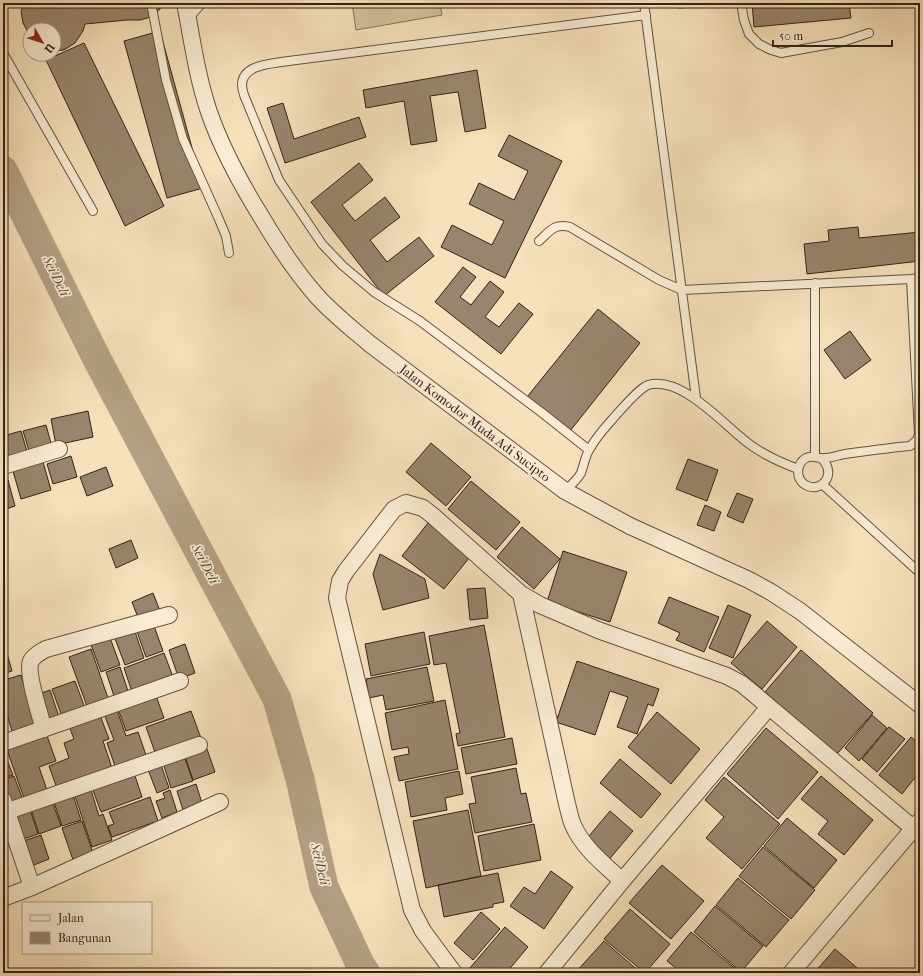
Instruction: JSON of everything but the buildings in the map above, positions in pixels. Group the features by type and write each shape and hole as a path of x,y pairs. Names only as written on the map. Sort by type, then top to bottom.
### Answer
{"street":[{"name":"Jalan Komodor Muda Adi Sucipto","path":"185,3 197,66 209,112 224,149 239,180 276,241 296,270 317,295 370,344 566,491 630,526 749,580 771,592 800,611 920,706"},
{"path":"3,466 59,449"},
{"path":"454,973 423,931 412,910 337,598 337,591 340,581 346,571 394,509 406,503 423,508 522,594 540,606 598,630 727,676 742,684 918,828 791,973"},
{"path":"522,594 567,804 573,825 582,840 595,856 622,881"},
{"path":"44,729 29,666 34,657 46,649 169,615"},
{"path":"3,743 180,681"},
{"path":"547,973 622,881 769,707"},
{"path":"32,887 5,806 199,745"},
{"path":"3,898 32,887 220,802"}],"lane":[{"path":"151,3 166,80 182,139 226,236 229,253"},
{"path":"188,19 202,3"},
{"path":"644,3 696,398"},
{"path":"741,3 744,20 749,34 759,44 781,53 842,42 869,34"},
{"path":"589,450 420,321 374,292 343,266 327,250 279,180 244,95 242,84 245,76 252,70 262,65 646,15"},
{"path":"3,53 93,211"},
{"path":"539,241 554,228 560,225 570,227 658,280 682,290 920,278"},
{"path":"818,457 827,464 829,471 827,478 817,487 805,485 798,476 798,469 801,462 807,458 910,446 917,440 919,434 911,279"},
{"path":"815,283 818,457"},
{"path":"566,491 581,474 589,450 602,432 638,393 647,386 658,384 681,390 696,398 735,434 753,447 770,457 798,469"},
{"path":"822,484 920,573"}],"shaded area":[{"path":"352,3 440,3 442,15 356,30"}],"waterway":[{"name":"Sei Deli","path":"3,170 98,361 277,699 300,779 324,887 360,964 366,973"}]}
